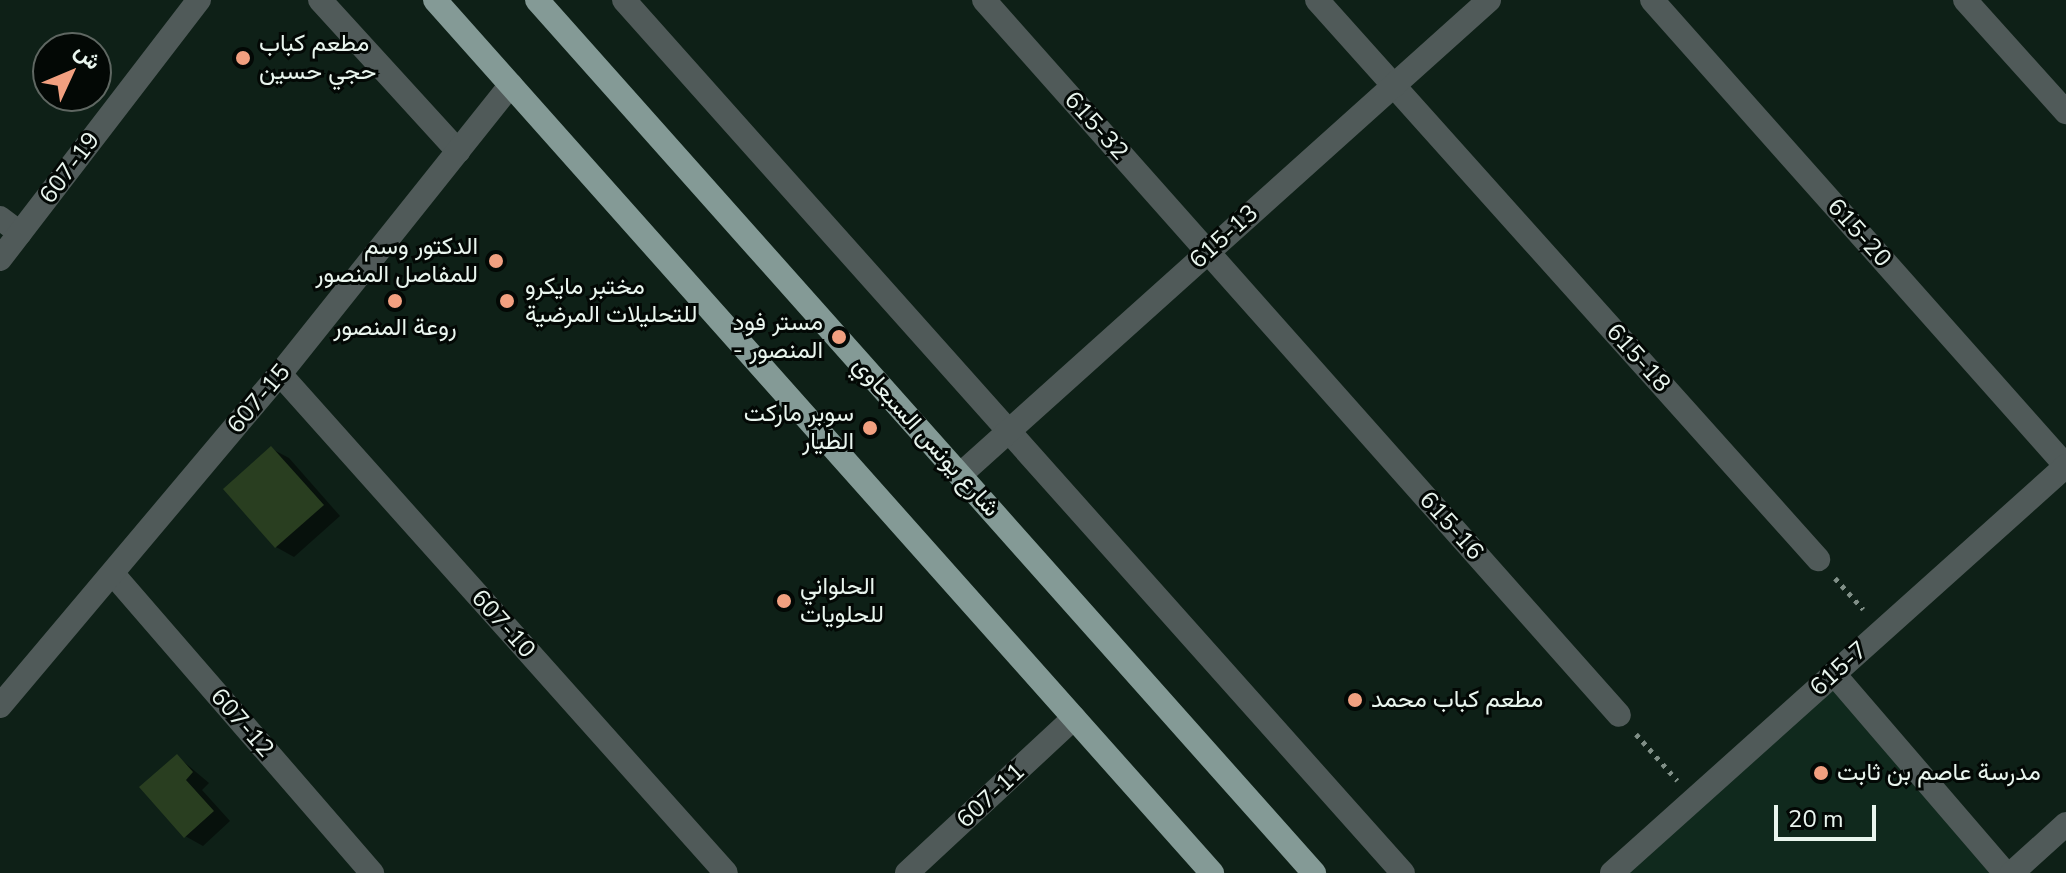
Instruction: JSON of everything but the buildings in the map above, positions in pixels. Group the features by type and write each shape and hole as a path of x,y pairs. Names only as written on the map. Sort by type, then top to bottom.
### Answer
{"main road":[{"path":"435,0 1212,873"},
{"name":"شارع يونس السبعاوي","path":"537,0 1314,873"}],"street":[{"name":"607-19","path":"0,259 199,0"},
{"path":"320,0 458,151"},
{"path":"624,0 1403,873"},
{"name":"615-32","path":"984,0 1208,252"},
{"name":"615-18","path":"1317,0 1818,559"},
{"name":"615-13","path":"960,475 1489,0"},
{"name":"615-20","path":"1652,0 2066,466"},
{"path":"1965,0 2066,112"},
{"name":"607-15","path":"0,706 280,374 511,85"},
{"path":"0,218 20,233"},
{"name":"615-16","path":"1208,252 1619,715"},
{"name":"607-10","path":"280,374 726,873"},
{"name":"615-7","path":"1612,873 2066,466"},
{"name":"607-12","path":"113,574 372,873"},
{"path":"1834,674 2005,873"},
{"name":"607-11","path":"907,873 1074,718"},
{"path":"2012,873 2064,829"}],"path":[{"path":"1818,559 1882,631"},
{"path":"1619,715 1694,799"}],"shaded area":[{"name":"مدرسة عاصم بن ثابت","path":"1834,674 2005,873 1612,873"}],"place":[{"name":"مطعم كباب حجي حسين","path":"243,58"},
{"name":"الدكتور وسم للمفاصل المنصور","path":"496,261"},
{"name":"روعة المنصور","path":"395,301"},
{"name":"مختبر مايكرو للتحليلات المرضية","path":"507,301"},
{"name":"مستر فود - المنصور","path":"839,337"},
{"name":"سوبر ماركت الطيار","path":"870,428"},
{"name":"الحلواني للحلويات","path":"784,601"},
{"name":"مطعم كباب محمد","path":"1355,700"},
{"name":"مدرسة عاصم بن ثابت","path":"1821,773"}]}
